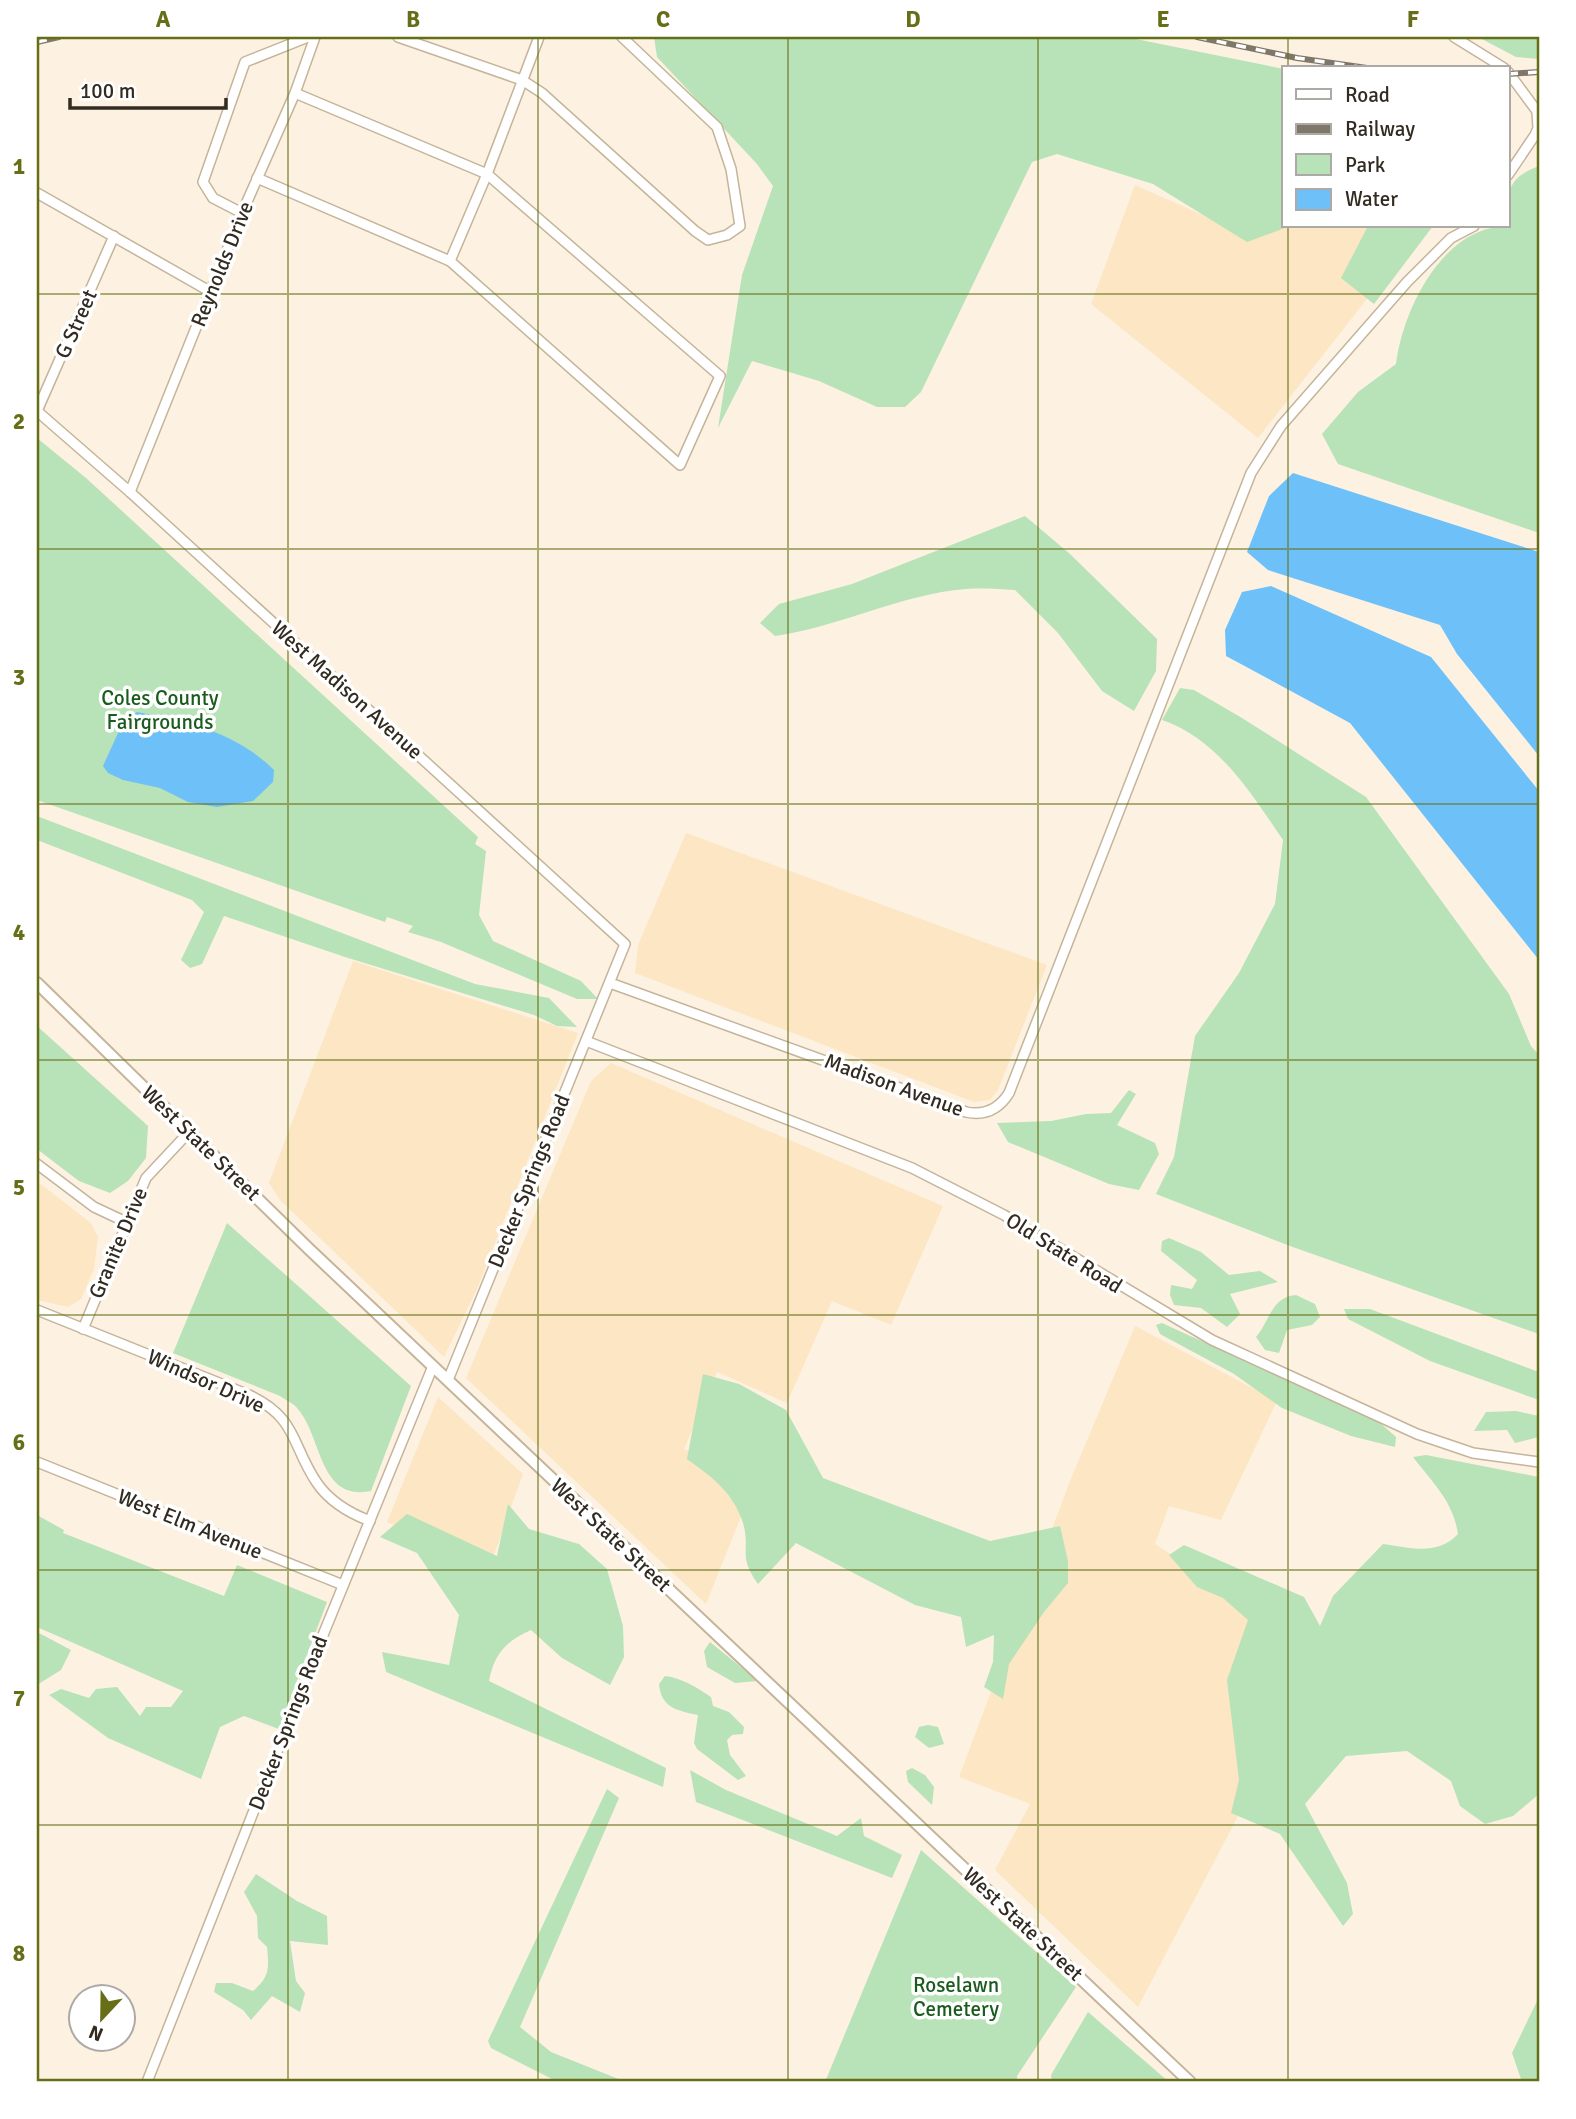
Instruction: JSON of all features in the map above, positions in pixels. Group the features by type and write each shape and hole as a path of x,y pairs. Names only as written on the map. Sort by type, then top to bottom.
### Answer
{"street":[{"path":"242,213 213,198 203,182 245,62 308,37"},
{"name":"Reynolds Drive","path":"130,492 242,213 295,93 315,37"},
{"path":"398,37 523,80 542,93 695,231 708,240 727,235 740,226 731,169 717,127 622,37"},
{"path":"450,261 487,174 539,37"},
{"path":"1454,37 1500,66"},
{"path":"1510,75 1538,113 1539,119 1535,135 1510,173"},
{"path":"257,178 450,261 680,465 720,376 487,174 295,93"},
{"path":"37,193 211,292"},
{"name":"Madison Avenue","path":"610,983 966,1112 981,1114 997,1108 1009,1093 1240,498 1258,461 1286,419 1407,282 1451,237 1470,228"},
{"name":"G Street","path":"37,411 114,236"},
{"name":"West Madison Avenue","path":"37,411 130,492 625,944 610,983"},
{"name":"Decker Springs Road","path":"448,1380 610,983"},
{"name":"West State Street","path":"37,984 433,1366 1190,2082"},
{"name":"Old State Road","path":"586,1041 912,1168 1004,1215 1212,1340 1417,1434 1473,1453 1539,1462"},
{"name":"Granite Drive","path":"83,1329 146,1178 189,1132"},
{"path":"37,1164 94,1207 126,1222"},
{"name":"Windsor Drive","path":"37,1310 269,1407 290,1428 319,1486 340,1506 370,1521"},
{"name":"Decker Springs Road","path":"147,2082 343,1585 433,1366"},
{"name":"West Elm Avenue","path":"37,1462 343,1585"}],"shaded area":[{"path":"1135,185 1250,236 1282,227 1396,228 1413,240 1258,438 1091,304"},
{"path":"686,833 1047,965 998,1090 990,1100 974,1102 635,973 638,945"},
{"path":"353,961 578,1033 477,1289 444,1357 280,1200 269,1183"},
{"path":"611,1063 943,1206 891,1325 832,1301 787,1403 717,1372 684,1449 756,1479 706,1604 466,1378 591,1081"},
{"path":"37,1181 91,1223 98,1237 94,1269 81,1299 68,1307 37,1300"},
{"path":"1135,1326 1277,1401 1221,1520 1169,1506 1155,1544 1278,1623 1258,1778 1138,2007 995,1870 1030,1804 959,1777 1070,1481"},
{"path":"438,1397 523,1474 490,1566 387,1522"}],"green space":[{"path":"654,37 1126,37 1282,69 1282,228 1285,228 1247,242 1153,184 1057,154 1032,162 921,392 905,407 877,407 819,381 752,361 718,428 742,275 773,186 757,164 657,57"},
{"path":"1478,37 1539,37 1539,59 1516,57"},
{"path":"1539,166 1539,533 1338,464 1322,434 1358,392 1396,364 1407,319 1417,296 1446,255 1464,240 1485,230 1510,228 1511,188 1520,176"},
{"path":"1367,228 1431,228 1374,304 1341,278"},
{"name":"Coles County Fairgrounds","path":"37,438 86,478 478,837 475,844 486,851 479,915 493,941 581,981 598,999 577,999 441,942 408,932 413,926 387,917 385,922 37,800"},
{"path":"1025,516 1070,554 1157,639 1156,671 1134,711 1102,691 1058,633 1015,590 972,589 942,592 823,626 775,636 760,623 779,604 852,584"},
{"path":"1180,688 1194,690 1242,718 1366,797 1509,994 1531,1046 1539,1055 1539,1334 1290,1246 1156,1194 1174,1157 1195,1036 1239,973 1275,904 1283,840 1245,786 1216,754 1200,740 1162,720"},
{"path":"37,816 475,984 549,998 577,1027 557,1026 534,1015 345,957 224,916 202,964 190,968 181,960 204,912 192,900 37,840"},
{"path":"37,1026 148,1126 146,1158 128,1181 110,1193 79,1181 37,1149"},
{"path":"1129,1090 1136,1094 1117,1125 1155,1143 1159,1154 1139,1190 1109,1184 1008,1142 997,1123 1051,1121 1086,1114 1111,1113"},
{"path":"227,1223 411,1386 371,1491 353,1492 340,1486 330,1475 311,1431 292,1404 280,1396 173,1353"},
{"path":"1169,1238 1201,1252 1229,1275 1260,1271 1278,1282 1230,1294 1240,1314 1227,1327 1201,1308 1174,1305 1170,1295 1171,1285 1192,1289 1197,1280 1161,1251 1162,1241"},
{"path":"1296,1295 1315,1304 1320,1317 1312,1325 1287,1330 1279,1353 1265,1350 1256,1337 1276,1305 1281,1300"},
{"path":"1344,1309 1370,1309 1539,1372 1539,1400 1430,1361 1348,1319"},
{"path":"1162,1323 1379,1422 1396,1437 1395,1447 1351,1436 1282,1408 1234,1374 1160,1334 1156,1325"},
{"path":"703,1374 739,1384 786,1410 823,1478 990,1541 1060,1526 1068,1561 1068,1583 1044,1612 1009,1664 1003,1699 984,1687 993,1662 994,1635 966,1647 961,1617 915,1605 796,1543 758,1584 748,1566 745,1532 734,1502 713,1479 687,1459"},
{"path":"1516,1411 1539,1416 1539,1437 1515,1443 1507,1430 1474,1431 1486,1412"},
{"path":"1426,1455 1539,1477 1539,1794 1513,1816 1485,1824 1460,1806 1451,1781 1407,1751 1346,1756 1305,1804 1347,1883 1353,1914 1343,1926 1280,1834 1231,1813 1239,1780 1227,1680 1248,1620 1223,1598 1197,1587 1169,1555 1184,1545 1304,1597 1320,1626 1333,1596 1383,1544 1432,1548 1450,1541 1458,1534 1447,1502 1413,1457"},
{"path":"508,1504 529,1529 579,1544 607,1569 623,1626 624,1657 610,1685 562,1658 531,1630 508,1644 498,1656 489,1681 666,1768 663,1787 386,1672 382,1652 449,1665 459,1615 417,1553 380,1537 407,1514 497,1556"},
{"path":"37,1515 64,1530 63,1533 224,1596 237,1565 327,1602 279,1729 244,1716 220,1727 201,1779 108,1738 49,1695 61,1689 89,1698 96,1689 117,1687 140,1716 146,1707 171,1707 183,1691 37,1627"},
{"path":"37,1632 71,1650 61,1670 37,1685"},
{"path":"710,1642 758,1681 735,1683 707,1667 704,1651"},
{"path":"665,1676 683,1681 705,1693 711,1697 713,1706 729,1712 744,1727 743,1734 732,1735 727,1740 730,1755 746,1776 738,1780 697,1749 694,1743 698,1715 677,1710 667,1703 660,1692 659,1684"},
{"path":"919,1727 938,1727 944,1744 929,1748 915,1737"},
{"path":"912,1768 925,1775 934,1787 932,1805 908,1782 906,1771"},
{"path":"690,1770 726,1790 837,1836 861,1818 864,1836 902,1855 892,1878 696,1802"},
{"path":"607,1789 619,1798 520,2027 551,2052 626,2082 558,2082 491,2048 488,2041"},
{"name":"Roselawn Cemetery","path":"921,1850 1076,1987 1017,2076 1017,2082 825,2082"},
{"path":"256,1874 297,1901 327,1916 328,1945 290,1941 296,1981 305,1993 300,2012 272,1996 251,2020 243,2010 214,1992 216,1983 232,1983 253,1991 265,1976 268,1966 267,1947 258,1938 257,1916 244,1892"},
{"path":"1539,1997 1539,2082 1522,2082 1512,2053"},
{"path":"1088,2012 1169,2082 1052,2082 1051,2075"}],"water":[{"path":"1293,473 1539,552 1539,756 1457,654 1440,625 1268,570 1247,552 1269,496"},
{"path":"1271,586 1431,657 1539,791 1539,960 1350,723 1226,656 1225,630 1242,592"},
{"path":"137,712 193,725 228,738 260,757 274,770 273,782 253,801 217,807 188,802 160,788 123,780 108,773 103,766 123,722"}],"railway":[{"path":"37,42 59,37"},
{"path":"1197,37 1297,58 1353,66"},
{"path":"1510,74 1539,72"}]}
